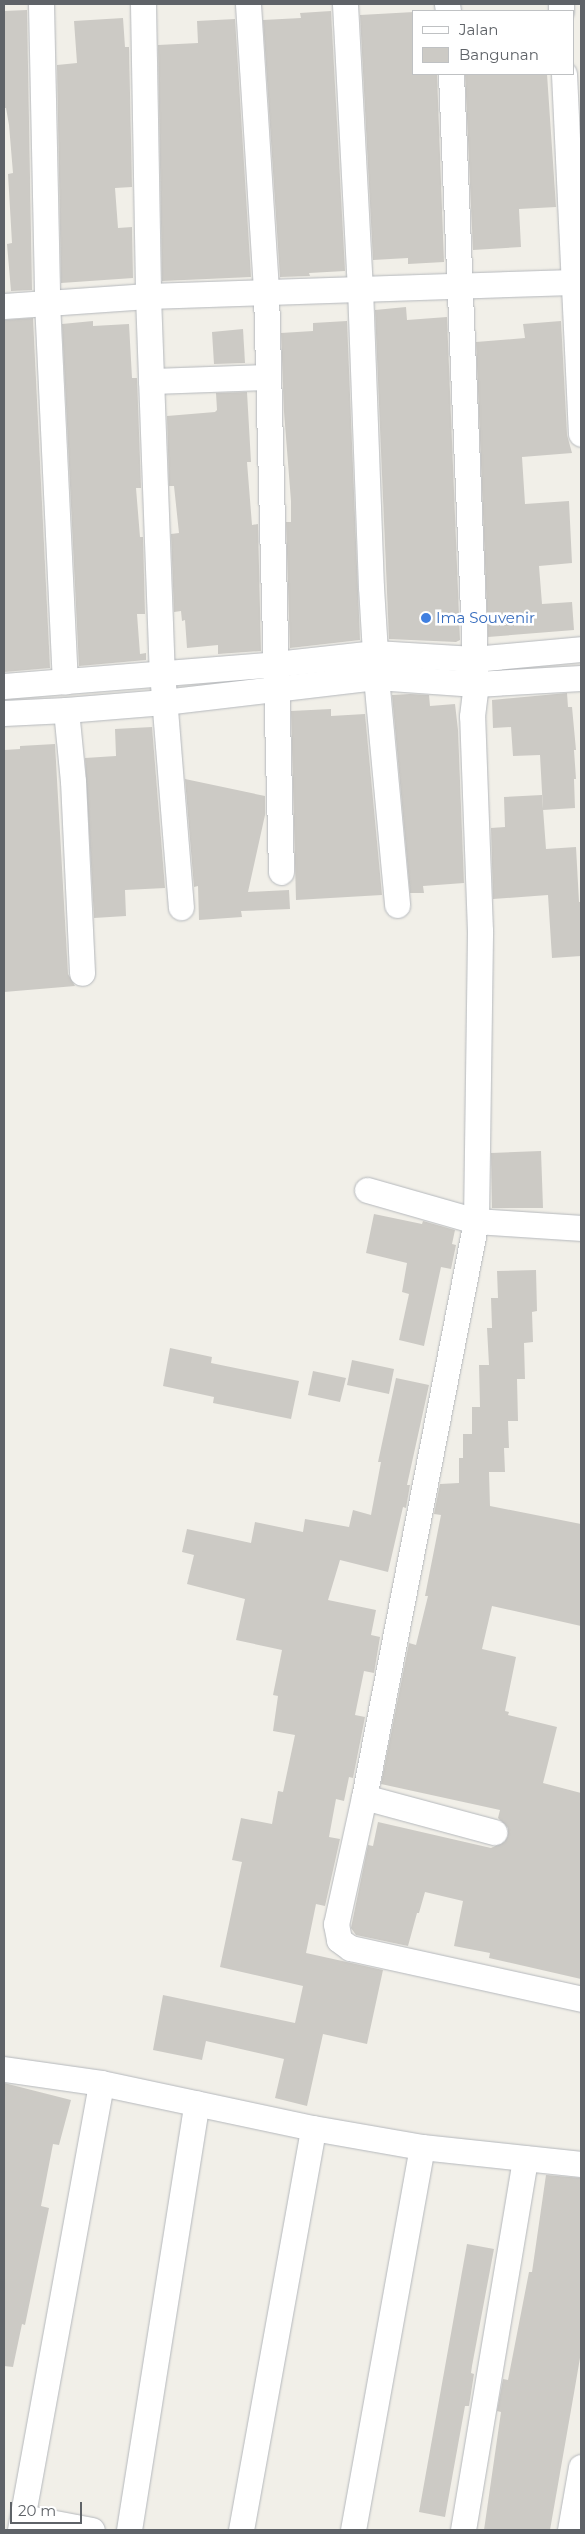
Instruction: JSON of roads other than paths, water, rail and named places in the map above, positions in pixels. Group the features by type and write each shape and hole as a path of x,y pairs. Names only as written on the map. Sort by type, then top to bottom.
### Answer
{"street":[{"path":"41,4 47,302 65,682"},
{"path":"143,4 148,296 162,672 182,907"},
{"path":"248,4 266,291 282,872"},
{"path":"345,4 360,288 371,587 397,905"},
{"path":"451,75 476,684 472,716 480,931 476,1222 364,1797 336,1924 339,1940 350,1948 581,1999"},
{"path":"564,75 578,282 581,434"},
{"path":"4,306 148,296 266,291 578,282"},
{"path":"151,381 268,377"},
{"path":"4,713 164,702 276,676 376,665 474,659 581,649"},
{"path":"376,665 476,684 581,678"},
{"path":"4,686 162,672 276,676"},
{"path":"66,710 73,780 82,973"},
{"path":"368,1190 476,1222 581,1228"},
{"path":"364,1797 494,1832"},
{"path":"4,2069 102,2083 313,2128 422,2148 581,2164"},
{"path":"92,2530 22,2524 102,2083"},
{"path":"129,2530 198,2103"},
{"path":"240,2530 313,2128"},
{"path":"353,2530 422,2148"},
{"path":"463,2530 525,2158"},
{"path":"570,2530 581,2467"}],"place":[{"name":"Ima Souvenir","path":"426,618"}]}
